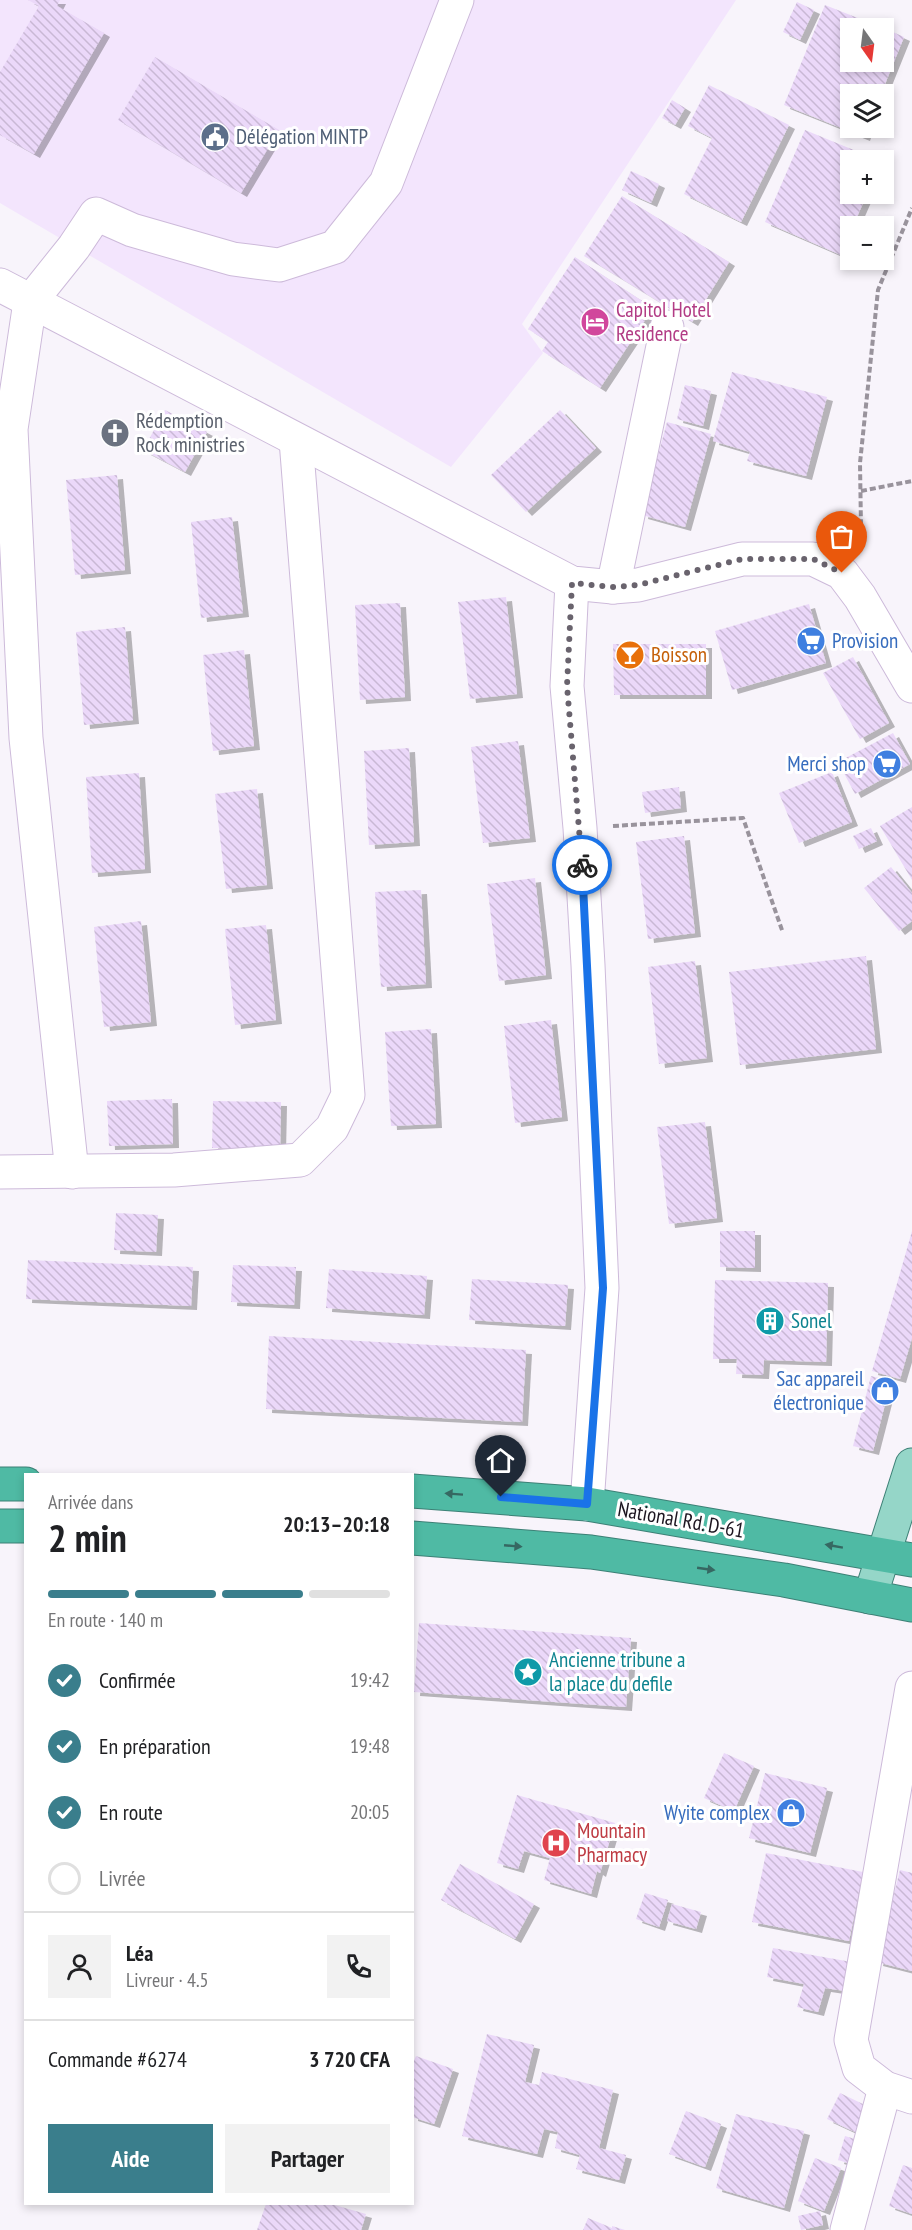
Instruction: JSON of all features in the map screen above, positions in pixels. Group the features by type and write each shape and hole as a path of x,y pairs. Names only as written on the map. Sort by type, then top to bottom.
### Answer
{"highway":[{"path":"0,1484 24,1484"},
{"name":"National Rd. D-61","path":"414,1491 587,1504 898,1557"},
{"path":"0,1526 24,1526"},
{"name":"National Rd. D-61","path":"414,1538 591,1552 784,1580 912,1605"}],"main road":[{"path":"870,1597 898,1557 912,1465"}],"street":[{"path":"72,1172 26,738 11,429 30,302 74,247 96,214 132,230 233,259 279,265 335,247 386,183 457,0"},
{"path":"0,285 572,583 613,587 638,585 742,559 813,559 842,573 860,597 912,686"},
{"path":"613,587 667,327"},
{"path":"0,1172 174,1170 300,1160 332,1128 348,1095 296,440"},
{"path":"572,583 567,686 580,828 603,1288 587,1504"},
{"path":"848,2230 899,2092 859,2068 851,2040 912,1688"}],"path":[{"path":"842,573 861,527 860,463 878,290 912,208"},
{"path":"861,491 912,481"},
{"path":"580,828 742,818 783,933"}],"shaded area":[{"path":"0,0 736,0 522,324 543,353 451,467 0,203"}],"building":[{"path":"28,0 60,0 57,6 104,33 34,154 0,135 0,72 39,6"},
{"path":"797,2 814,10 800,40 783,32"},
{"path":"825,5 858,18 840,18 840,72 890,72 885,84 840,84 840,127 784,105"},
{"path":"894,32 904,37 894,62"},
{"path":"155,57 279,130 241,193 118,120"},
{"path":"709,85 789,125 741,222 684,194 712,138 688,126"},
{"path":"672,100 685,108 675,125 662,118"},
{"path":"805,130 854,150 840,150 840,204 863,204 857,216 840,216 840,255 765,222"},
{"path":"631,171 659,184 651,203 622,190"},
{"path":"622,196 729,262 692,322 584,256"},
{"path":"575,257 653,308 600,388 542,351 548,342 528,329"},
{"path":"732,372 827,397 806,476 747,461 750,452 713,441"},
{"path":"685,385 711,391 703,426 677,419"},
{"path":"165,410 207,432 185,472 143,450"},
{"path":"560,410 596,448 526,512 491,475"},
{"path":"667,422 711,434 685,527 642,515"},
{"path":"117,475 125,570 75,575 66,480"},
{"path":"232,517 243,613 201,618 191,522"},
{"path":"506,597 517,694 470,699 458,602"},
{"path":"400,603 405,697 360,700 355,605"},
{"path":"809,604 826,663 732,690 715,631"},
{"path":"125,627 133,720 84,725 76,632"},
{"path":"613,644 706,644 706,695 614,695"},
{"path":"244,650 254,746 213,751 203,655"},
{"path":"853,657 889,723 860,739 823,673"},
{"path":"893,733 910,764 855,794 838,762"},
{"path":"518,741 530,838 483,843 471,747"},
{"path":"409,748 414,842 369,845 364,751"},
{"path":"832,772 852,822 799,843 779,793"},
{"path":"139,773 145,869 92,873 86,777"},
{"path":"679,787 681,808 645,813 642,792"},
{"path":"257,789 267,885 226,889 215,794"},
{"path":"912,807 912,880 880,826"},
{"path":"871,828 877,841 859,849 853,836"},
{"path":"684,836 695,933 648,939 636,842"},
{"path":"891,867 912,893 912,921 899,931 864,888"},
{"path":"535,878 546,975 499,981 487,884"},
{"path":"421,890 426,984 381,987 375,892"},
{"path":"141,921 151,1022 104,1027 94,927"},
{"path":"266,925 276,1020 235,1025 225,929"},
{"path":"866,956 876,1049 740,1065 729,972"},
{"path":"695,961 707,1058 659,1064 648,967"},
{"path":"551,1020 562,1117 515,1123 504,1026"},
{"path":"431,1029 436,1124 391,1126 385,1032"},
{"path":"172,1099 173,1144 109,1146 107,1101"},
{"path":"213,1101 281,1102 280,1149 212,1148"},
{"path":"705,1122 717,1218 669,1224 657,1127"},
{"path":"116,1213 158,1215 156,1252 114,1250"},
{"path":"720,1231 755,1231 755,1268 720,1267"},
{"path":"912,1231 912,1338 900,1379 872,1371"},
{"path":"28,1260 193,1267 191,1306 26,1299"},
{"path":"233,1265 296,1267 294,1305 231,1302"},
{"path":"329,1269 427,1276 424,1315 326,1308"},
{"path":"472,1279 568,1285 565,1326 469,1320"},
{"name":"Sonel","path":"715,1280 828,1283 826,1362 764,1360 763,1375 736,1374 737,1359 713,1359"},
{"path":"269,1336 526,1350 522,1422 266,1409"},
{"path":"871,1376 891,1381 873,1451 853,1446"},
{"path":"419,1623 631,1638 626,1707 414,1692"},
{"path":"724,1753 754,1766 734,1811 704,1798"},
{"path":"765,1773 827,1788 810,1853 749,1838"},
{"name":"Mountain Pharmacy","path":"517,1795 615,1823 600,1873 597,1871 591,1894 544,1880 550,1858 524,1851 518,1869 497,1863"},
{"path":"766,1853 863,1872 849,1941 752,1922"},
{"path":"460,1864 534,1904 515,1939 441,1900"},
{"path":"900,1870 912,1873 912,1971 877,1962"},
{"path":"645,1893 668,1900 659,1927 636,1919"},
{"path":"672,1904 701,1912 696,1929 667,1921"},
{"path":"773,1948 857,1963 852,1992 825,1988 818,2012 797,2007 804,1984 767,1977"},
{"path":"487,2034 534,2045 525,2082 539,2085 542,2072 613,2090 599,2148 626,2155 619,2180 576,2169 580,2155 555,2148 558,2132 544,2129 537,2154 462,2136"},
{"path":"416,2056 453,2069 434,2124 414,2118 414,2060"},
{"path":"840,2093 867,2106 855,2132 827,2119"},
{"path":"686,2111 721,2124 705,2167 669,2154"},
{"path":"736,2114 804,2131 784,2208 716,2188"},
{"path":"845,2136 858,2140 851,2164 838,2160"},
{"path":"815,2158 841,2168 824,2211 798,2201"},
{"path":"903,2165 912,2168 912,2214 889,2206"},
{"path":"266,2205 334,2205 366,2214 361,2230 257,2230"},
{"path":"820,2211 823,2225 801,2230 798,2216"},
{"path":"588,2218 612,2228 612,2226 625,2230 583,2230"}],"way so far":[{"path":"582,865 567,686 572,583 613,587 638,585 742,559 813,559 842,573"}],"place":[{"name":"Délégation MINTP","path":"215,137"},
{"name":"Capitol Hotel Residence","path":"595,322"},
{"name":"Rédemption Rock ministries","path":"115,433"},
{"name":"Provision","path":"811,641"},
{"name":"Boisson","path":"630,655"},
{"name":"Merci shop","path":"887,764"},
{"name":"Sonel","path":"770,1321"},
{"name":"Sac appareil électronique","path":"885,1391"},
{"name":"Ancienne tribune a la place du defile","path":"528,1672"},
{"name":"Wyite complex","path":"791,1813"},
{"name":"Mountain Pharmacy","path":"556,1843"}],"route":[{"path":"501,1497 587,1504 603,1288 582,865"}]}
